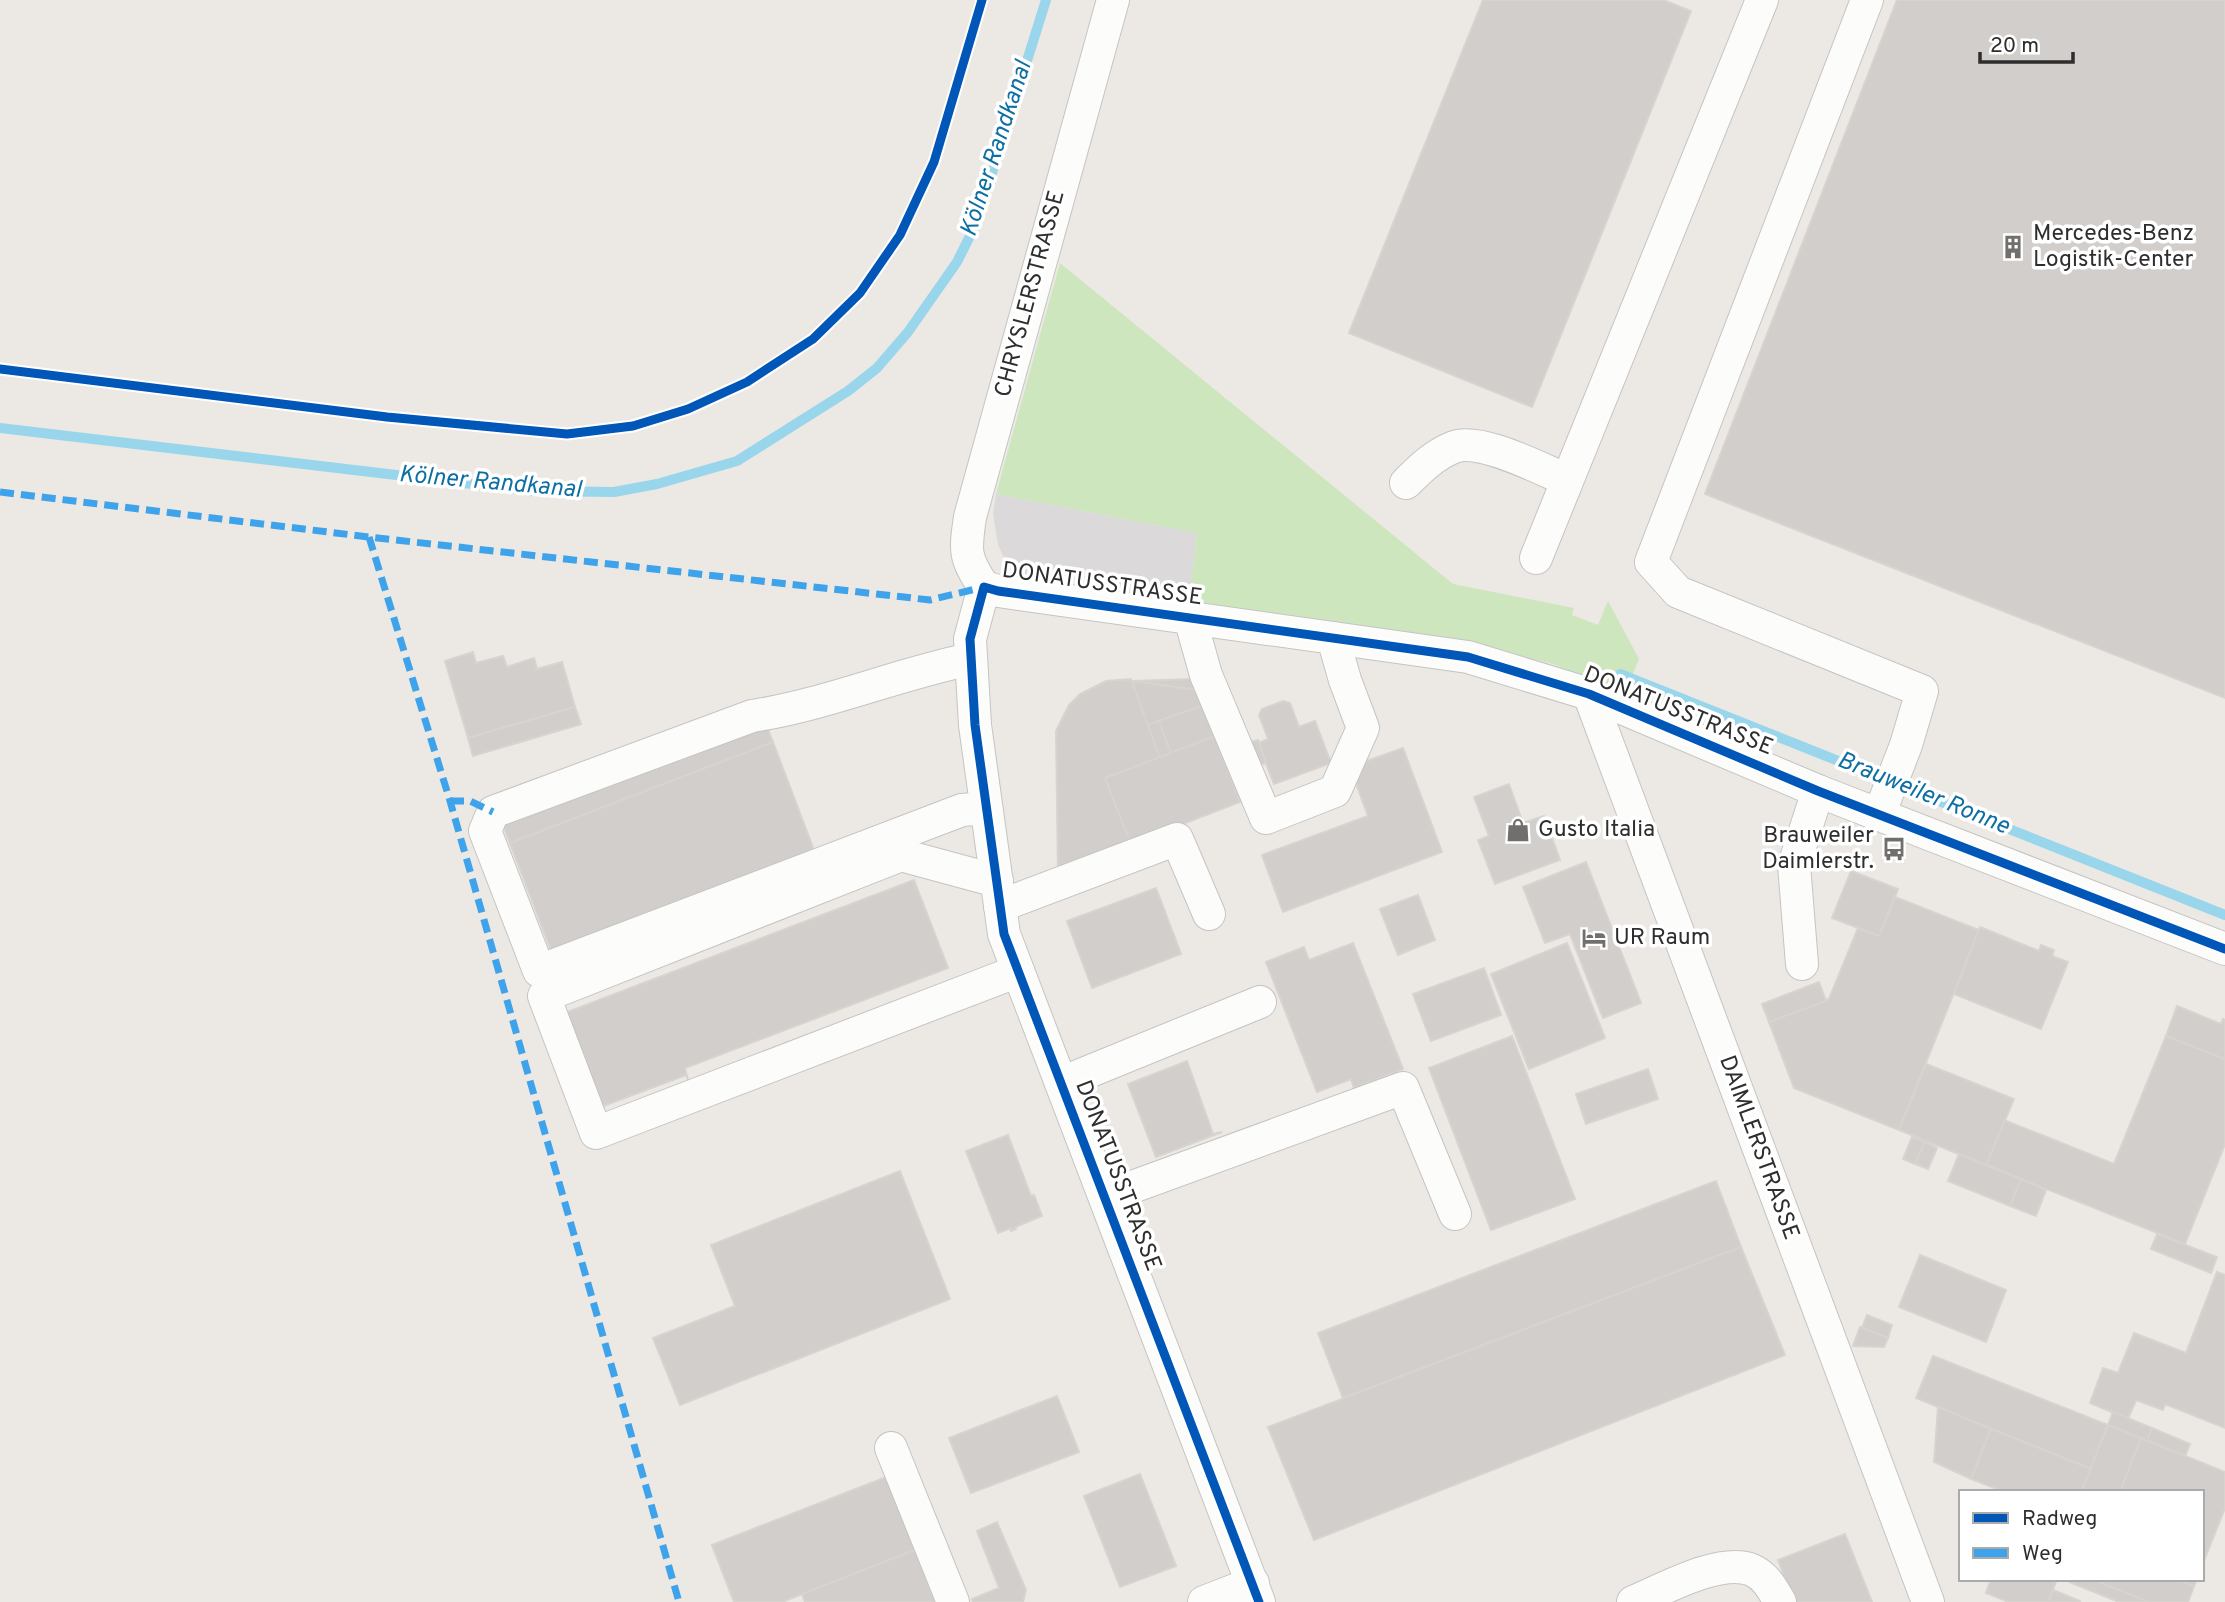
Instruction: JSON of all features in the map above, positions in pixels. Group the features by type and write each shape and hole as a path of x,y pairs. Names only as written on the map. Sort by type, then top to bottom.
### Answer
{"street":[{"name":"CHRYSLERSTRASSE","path":"984,587 971,567 965,548 970,517 1113,0"},
{"path":"1536,558 1762,0"},
{"path":"1867,0 1651,562 1678,592 1922,691 1889,786"},
{"path":"1406,483 1429,461 1456,446 1491,449 1567,480"},
{"name":"DONATUSSTRASSE","path":"1256,1593 1004,934 975,725 971,659 970,639 984,587 1468,657 1589,694 1818,791 1889,786 2225,949"},
{"path":"1190,618 1206,675 1266,818 1335,791 1363,729 1333,638"},
{"path":"971,659 781,711 752,716 493,812 485,831 539,971 962,810 986,808"},
{"name":"DAIMLERSTRASSE","path":"1589,694 1928,1602"},
{"path":"1802,964 1794,865 1818,791"},
{"path":"1018,971 596,1133 544,996 901,855 998,894 1177,839 1209,914"},
{"path":"1061,1083 1260,1002"},
{"path":"1105,1196 1403,1088 1455,1214"},
{"path":"891,1448 953,1602"},
{"path":"1633,1602 1712,1570 1732,1568 1751,1570 1768,1582 1780,1602"},
{"path":"1203,1602 1256,1593"}],"shaded area":[{"path":"996,494 1197,533 1188,605 1022,579 1007,564 998,545 993,514"}],"green space":[{"path":"1060,263 1453,584 1574,608 1572,615 1598,625 1608,601 1639,659 1625,693 1553,664 1473,643 1188,605 1197,533 996,494"}],"building":[{"path":"1483,0 1663,0 1691,11 1532,407 1349,333"},
{"name":"Mercedes-Benz Logistik-Center","path":"1897,0 2225,0 2225,698 1705,494"},
{"path":"473,652 476,663 503,656 507,667 534,658 537,669 562,662 575,707 468,738 445,661"},
{"path":"1131,679 1160,758 1105,778 1131,844 1058,870 1056,731 1069,705 1080,694 1106,681"},
{"path":"1194,679 1198,690 1132,681"},
{"path":"1132,681 1198,690 1204,705 1148,725"},
{"path":"1283,701 1290,703 1299,727 1315,721 1331,763 1274,784 1258,743 1268,739 1259,715 1262,709"},
{"path":"1204,705 1216,736 1171,754 1159,721"},
{"path":"575,707 581,724 473,756 468,738"},
{"path":"764,720 773,742 510,843 501,820"},
{"path":"1159,721 1171,754 1160,758 1148,725"},
{"path":"1215,736 1240,802 1131,844 1105,778"},
{"path":"1258,740 1266,763 1254,767 1246,744"},
{"path":"773,742 815,853 552,953 510,843"},
{"path":"1403,748 1442,852 1283,912 1262,855 1368,816 1350,767"},
{"name":"Gusto Italia","path":"1509,784 1523,823 1544,816 1560,860 1495,884 1478,840 1489,836 1474,797"},
{"name":"UR Raum","path":"1586,862 1641,1003 1603,1018 1570,934 1545,943 1523,887"},
{"path":"1851,871 1898,889 1879,936 1832,918"},
{"path":"914,880 948,968 685,1068 688,1080 686,1075 598,1108 562,1014"},
{"path":"1156,888 1181,954 1092,988 1067,921"},
{"path":"1418,895 1435,940 1398,955 1380,909"},
{"path":"1895,897 1979,930 1899,1130 1794,1088 1769,1022 1829,999 1858,928 1879,936"},
{"path":"1980,927 2039,951 2041,945 2054,950 2052,956 2068,962 2041,1029 1954,994"},
{"path":"1353,943 1403,1069 1354,1088 1351,1079 1317,1092 1266,962 1304,947 1309,960"},
{"path":"1567,943 1605,1038 1529,1069 1491,974"},
{"path":"1484,968 1501,1015 1431,1041 1413,994"},
{"path":"1819,982 1826,1001 1769,1022 1762,1004"},
{"path":"2177,1006 2221,1024 2223,1019 2225,1020 2225,1059 2166,1036"},
{"path":"1512,1036 1575,1199 1491,1230 1429,1068"},
{"path":"2166,1036 2225,1059 2225,1144 2185,1244 1986,1165 2004,1120 2114,1164"},
{"path":"1187,1061 1213,1134 1222,1132 1156,1157 1128,1084"},
{"path":"1926,1064 2014,1099 1986,1165 1899,1130"},
{"path":"1648,1069 1658,1099 1586,1124 1576,1094"},
{"path":"1008,1135 1031,1196 1034,1195 1042,1216 1011,1231 1011,1228 998,1233 966,1151"},
{"path":"1912,1137 1925,1142 1915,1164 1903,1159"},
{"path":"1925,1142 1937,1148 1928,1169 1915,1164"},
{"path":"1959,1154 2021,1179 2010,1206 1948,1181"},
{"path":"900,1171 950,1299 680,1405 653,1338 735,1306 711,1245"},
{"path":"2021,1179 2046,1190 2036,1216 2010,1206"},
{"path":"1716,1181 1741,1247 1343,1398 1318,1333"},
{"path":"2157,1234 2217,1257 2211,1273 2151,1249"},
{"path":"1741,1247 1785,1355 1314,1540 1268,1427"},
{"path":"1920,1255 2006,1290 1986,1342 1899,1307"},
{"path":"2217,1272 2225,1275 2225,1428 2165,1404 2163,1410 2136,1400 2128,1419 2090,1403 2103,1368 2118,1373 2134,1333 2186,1353"},
{"path":"1867,1315 1892,1325 1888,1338 1862,1328"},
{"path":"1860,1327 1888,1338 1884,1347 1853,1346"},
{"path":"1933,1356 2108,1425 2091,1469 1916,1398"},
{"path":"1057,1396 1079,1452 971,1493 949,1438"},
{"path":"1938,1407 1991,1429 1971,1479 1934,1462"},
{"path":"2113,1412 2152,1428 2147,1441 2108,1425"},
{"path":"2108,1425 2141,1438 2121,1490 2082,1490"},
{"path":"2152,1428 2190,1444 2185,1456 2147,1441"},
{"path":"1991,1429 2091,1469 2082,1490 2000,1490 1971,1479"},
{"path":"2141,1438 2225,1472 2225,1508 2204,1561 2204,1490 2121,1490"},
{"path":"1140,1474 1176,1566 1120,1587 1084,1496"},
{"path":"886,1477 915,1550 782,1602 734,1602 712,1545"},
{"path":"997,1522 1026,1590 1023,1602 973,1602 972,1599 999,1588 977,1531"},
{"path":"1845,1534 1872,1602 1794,1602 1778,1560"},
{"path":"915,1550 935,1602 805,1602 802,1594"},
{"path":"1990,1581 2056,1581 2048,1602 2009,1602 1986,1593"},
{"path":"2067,1581 2097,1581 2149,1602 2119,1602"},
{"path":"2097,1581 2182,1581 2194,1586 2188,1602 2149,1602"},
{"path":"2182,1581 2196,1581 2194,1586"},
{"path":"2053,1590 2080,1601 2048,1602"}],"waterway":[{"name":"Kölner Randkanal","path":"0,428 531,491 614,492 657,484 737,461 848,391 877,368 908,332 957,262 976,224 1046,0"},
{"name":"Brauweiler Ronne","path":"1620,674 2225,915"}],"marked path":[{"path":"0,492 369,537 930,600 984,587"},
{"path":"369,537 450,801 679,1602"},
{"path":"450,801 470,801 493,812"}],"cycle path":[{"path":"0,369 387,417 567,434 633,426 688,409 747,382 813,339 860,293 900,235 934,162 982,0"},
{"path":"1259,1602 1004,934 975,725 970,639 984,587 1468,657 1589,694 1818,791 2225,949"}],"place":[{"name":"Mercedes-Benz Logistik-Center","path":"2013,247"},
{"name":"Gusto Italia","path":"1518,830"},
{"name":"Brauweiler Daimlerstr.","path":"1894,849"},
{"name":"UR Raum","path":"1594,938"}]}
